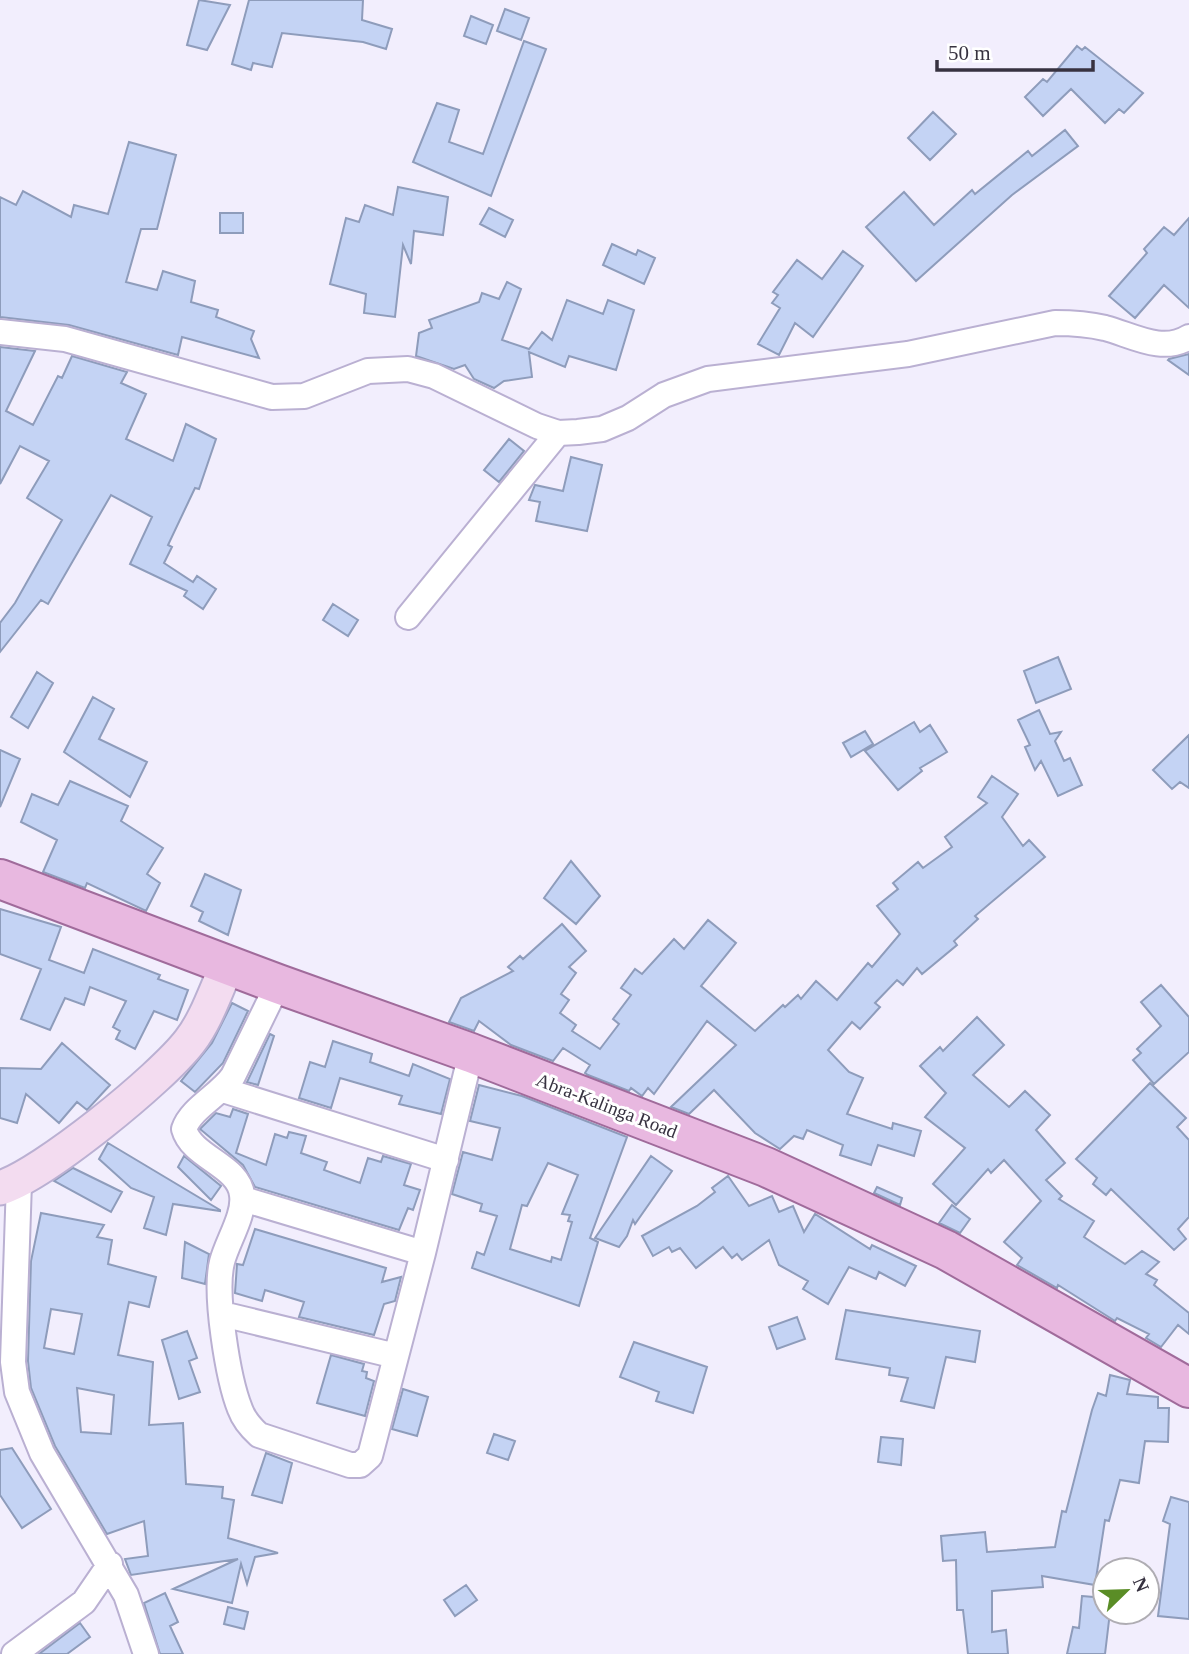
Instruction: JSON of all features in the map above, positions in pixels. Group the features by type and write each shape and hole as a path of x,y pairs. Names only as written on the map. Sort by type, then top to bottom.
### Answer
{"main road":[{"name":"Abra-Kalinga Road","path":"0,878 278,984 471,1053 766,1167 946,1250 1189,1388"}],"street":[{"path":"0,332 65,339 272,397 304,396 368,371 391,367 408,369 434,376 537,426 558,433 602,429 628,418 664,395 708,379 908,354 1055,323 1078,323 1104,328 1159,345 1174,344 1189,337"},
{"path":"408,617 558,433"},
{"path":"146,1654 127,1595 42,1453 17,1392 13,1362 9,1185 116,1109 189,1043 228,964"},
{"path":"278,984 242,1059 223,1090 188,1119 184,1129 191,1142 235,1180 243,1199 222,1261 219,1284 236,1397 249,1427 259,1435 350,1465 360,1465 369,1457 423,1253 471,1053"},
{"path":"223,1090 446,1160"},
{"path":"243,1199 423,1253"},
{"path":"222,1314 396,1356"},
{"path":"14,1654 84,1602 110,1564"}],"building":[{"path":"199,0 230,5 207,50 187,45"},
{"path":"249,0 363,0 362,20 392,29 386,49 363,42 282,33 272,67 253,63 251,70 232,64"},
{"path":"505,9 529,18 521,40 497,31"},
{"path":"471,16 493,25 486,44 464,36"},
{"path":"524,41 546,49 491,196 413,162 437,103 459,110 449,142 483,154"},
{"path":"1077,46 1082,50 1085,47 1143,93 1124,113 1119,109 1105,123 1071,89 1043,116 1025,97 1043,79 1047,82"},
{"path":"933,112 956,134 930,160 908,138"},
{"path":"1065,130 1078,146 1012,195 916,281 866,227 904,192 934,225 972,190 975,194 1028,151 1032,156"},
{"path":"129,142 176,155 157,229 141,229 126,282 157,290 163,271 195,281 191,302 218,310 216,317 254,331 251,339 259,358 182,337 178,355 69,325 0,317 0,197 16,205 23,191 71,217 74,205 108,214"},
{"path":"398,187 448,197 443,235 414,231 411,264 403,245 395,317 364,313 366,294 330,284 346,218 359,222 365,205 393,215"},
{"path":"489,208 513,220 505,237 480,224"},
{"path":"220,213 243,213 243,233 220,233"},
{"path":"1189,218 1189,308 1164,285 1135,318 1109,296 1147,253 1144,249 1164,227 1174,235"},
{"path":"612,244 636,255 638,250 655,258 644,284 603,265"},
{"path":"843,251 863,266 813,337 795,323 779,355 758,344 780,308 772,303 778,295 773,292 797,260 822,279"},
{"path":"507,282 521,289 502,340 529,349 542,332 552,340 567,300 603,314 608,300 634,310 616,370 569,356 565,367 529,352 532,377 504,381 494,388 474,379 465,365 454,369 416,356 419,333 432,328 429,320 479,302 482,293 499,299"},
{"path":"0,347 35,351 6,411 33,425 58,376 62,378 72,356 127,372 121,383 146,394 126,439 173,461 186,424 216,439 199,489 195,488 168,545 172,547 164,563 193,582 197,576 216,589 203,609 184,596 187,591 130,564 152,517 111,495 48,604 41,600 0,652 0,623 15,603 62,520 27,498 49,461 20,446 0,484"},
{"path":"1189,354 1189,375 1168,360 1169,359"},
{"path":"509,439 524,451 499,482 484,470"},
{"path":"571,457 602,465 587,531 536,521 540,502 529,500 535,485 563,491"},
{"path":"333,604 358,620 348,636 323,620"},
{"path":"1058,657 1071,689 1036,703 1024,671"},
{"path":"37,672 53,683 28,728 11,717"},
{"path":"93,697 114,709 99,739 147,762 130,797 64,752"},
{"path":"1039,710 1050,734 1061,732 1055,741 1064,761 1070,758 1082,785 1058,796 1041,761 1035,770 1025,747 1030,745 1018,720"},
{"path":"914,722 920,732 930,725 947,752 920,768 922,771 898,790 865,751"},
{"path":"865,731 873,744 851,757 843,743"},
{"path":"1189,735 1189,788 1180,782 1172,789 1153,770"},
{"path":"0,750 20,759 0,807"},
{"path":"992,776 1018,794 1002,817 1023,846 1029,840 1045,857 975,916 978,919 954,941 957,945 922,974 917,968 903,985 897,980 875,1003 880,1007 860,1029 852,1022 828,1050 849,1072 863,1078 847,1114 892,1129 893,1123 921,1131 914,1156 878,1145 871,1165 840,1155 843,1145 807,1130 803,1139 794,1136 780,1149 755,1133 714,1090 689,1114 671,1107 736,1045 707,1021 654,1094 648,1088 642,1096 631,1088 629,1091 588,1075 585,1073 590,1065 563,1048 553,1061 511,1045 479,1021 474,1031 449,1022 461,998 513,971 508,967 520,956 523,959 562,924 586,951 569,967 576,973 561,994 569,1000 560,1013 576,1025 572,1031 600,1049 619,1024 613,1019 631,995 621,988 635,969 642,974 674,939 684,949 708,920 736,943 701,986 755,1031 783,1005 785,1007 798,995 801,999 816,981 837,1000 868,963 872,967 900,934 877,906 898,889 893,883 918,862 923,868 952,847 945,837 987,803 978,797"},
{"path":"70,781 128,806 121,821 163,848 147,874 160,883 146,911 87,883 85,888 43,872 57,840 21,822 32,794 58,805"},
{"path":"571,861 600,896 576,924 544,898"},
{"path":"205,874 241,890 228,935 199,921 203,912 191,906"},
{"path":"0,909 61,927 49,960 84,973 93,949 160,975 158,979 188,990 177,1020 154,1011 135,1049 116,1039 120,1031 113,1027 126,1001 90,987 84,1005 65,998 50,1030 21,1019 41,969 0,954"},
{"path":"1161,985 1189,1017 1189,1052 1154,1084 1133,1060 1141,1053 1137,1049 1161,1026 1141,1002"},
{"path":"232,1003 248,1011 223,1063 195,1092 181,1081 212,1043"},
{"path":"977,1017 1004,1045 973,1075 1009,1107 1025,1091 1050,1115 1036,1130 1065,1163 1046,1180 1062,1196 1059,1199 1094,1221 1084,1237 1125,1264 1142,1251 1159,1262 1146,1274 1157,1280 1154,1285 1189,1313 1189,1334 1178,1325 1161,1347 1146,1338 1149,1334 1117,1318 1115,1321 1058,1285 1057,1288 1017,1265 1022,1258 1004,1242 1041,1201 1004,1160 991,1173 988,1169 956,1205 933,1184 965,1148 925,1117 946,1093 920,1066 940,1047 943,1051"},
{"path":"270,1034 274,1036 258,1085 247,1082"},
{"path":"333,1041 372,1054 370,1062 409,1076 413,1064 450,1079 441,1114 399,1104 402,1096 340,1078 331,1108 299,1098 310,1062 325,1067"},
{"path":"62,1043 110,1085 87,1110 77,1102 59,1123 26,1094 17,1123 0,1118 0,1068 41,1069"},
{"path":"1150,1083 1186,1118 1177,1127 1189,1140 1189,1217 1178,1229 1186,1239 1174,1250 1111,1189 1106,1195 1093,1184 1097,1178 1076,1159"},
{"path":"479,1085 522,1096 627,1137 590,1238 598,1242 579,1306 472,1268 477,1252 484,1255 497,1216 480,1211 482,1204 452,1194 463,1152 492,1160 500,1128 470,1121","holes":["548,1163 578,1175 562,1214 570,1215 568,1221 572,1222 561,1260 552,1257 551,1262 510,1249 522,1205 527,1206"]},
{"path":"233,1109 248,1114 236,1153 266,1165 275,1134 287,1138 289,1132 306,1136 301,1153 327,1162 324,1170 360,1183 368,1158 381,1162 383,1156 411,1164 404,1185 420,1190 413,1210 408,1208 399,1230 255,1187 243,1165 200,1129 216,1113 230,1117"},
{"path":"108,1143 220,1211 173,1204 166,1235 144,1228 154,1197 131,1188 99,1159"},
{"path":"184,1156 221,1186 211,1200 178,1167"},
{"path":"651,1156 672,1171 635,1224 633,1220 619,1247 595,1238"},
{"path":"73,1168 122,1192 111,1212 54,1181"},
{"path":"728,1176 749,1206 772,1196 779,1212 793,1206 804,1232 815,1214 870,1249 872,1245 916,1266 905,1286 879,1272 876,1279 849,1267 828,1304 803,1289 808,1281 779,1265 769,1240 742,1260 737,1254 732,1258 723,1247 696,1268 680,1248 672,1252 669,1247 653,1256 642,1236 697,1206 715,1192 712,1188"},
{"path":"877,1187 902,1198 900,1205 874,1193"},
{"path":"952,1205 970,1219 960,1233 939,1223"},
{"path":"41,1213 104,1225 97,1237 112,1240 108,1264 156,1277 149,1307 129,1302 118,1355 153,1362 149,1425 183,1423 186,1484 223,1487 222,1498 234,1500 228,1538 278,1553 255,1557 247,1584 241,1564 232,1603 173,1589 238,1559 131,1575 125,1559 148,1556 144,1521 107,1534 55,1446 31,1388 28,1361 31,1261","holes":["51,1309 82,1314 74,1354 44,1348","77,1388 114,1395 111,1434 81,1432"]},
{"path":"255,1229 386,1268 382,1282 401,1277 395,1301 384,1304 374,1335 299,1317 304,1302 265,1290 262,1301 235,1293 237,1264 243,1265"},
{"path":"185,1242 209,1254 205,1284 182,1278"},
{"path":"846,1310 980,1331 975,1362 946,1357 934,1408 901,1401 908,1378 889,1375 890,1368 836,1359"},
{"path":"797,1317 805,1339 777,1349 769,1327"},
{"path":"187,1331 197,1358 189,1361 200,1392 179,1399 162,1340"},
{"path":"634,1342 707,1367 693,1413 656,1401 659,1392 620,1377"},
{"path":"331,1355 364,1364 362,1371 367,1372 366,1378 374,1381 365,1416 317,1403"},
{"path":"1110,1375 1130,1380 1127,1394 1158,1397 1158,1408 1169,1408 1168,1442 1145,1441 1139,1483 1120,1480 1109,1521 1105,1520 1099,1556 1091,1556 1091,1584 1042,1576 1043,1587 992,1591 992,1632 1006,1630 1008,1654 968,1654 963,1610 957,1610 956,1560 943,1561 941,1536 985,1532 987,1552 1055,1547 1062,1511 1066,1512 1092,1410 1098,1393 1106,1396"},
{"path":"403,1389 428,1397 417,1436 392,1429"},
{"path":"494,1434 515,1441 508,1460 487,1453"},
{"path":"881,1437 903,1439 901,1465 878,1462"},
{"path":"12,1448 51,1509 22,1528 0,1495 0,1450"},
{"path":"266,1453 292,1463 282,1503 252,1495"},
{"path":"1171,1497 1189,1502 1189,1619 1161,1616 1161,1593 1170,1524 1163,1521"},
{"path":"466,1585 477,1600 455,1616 444,1600"},
{"path":"165,1593 178,1622 170,1626 183,1654 160,1654 144,1603"},
{"path":"1082,1596 1091,1597 1091,1626 1108,1626 1105,1654 1067,1654 1073,1627 1079,1628"},
{"path":"228,1607 248,1612 244,1629 224,1624"},
{"path":"80,1623 90,1637 67,1654 39,1654"}]}
